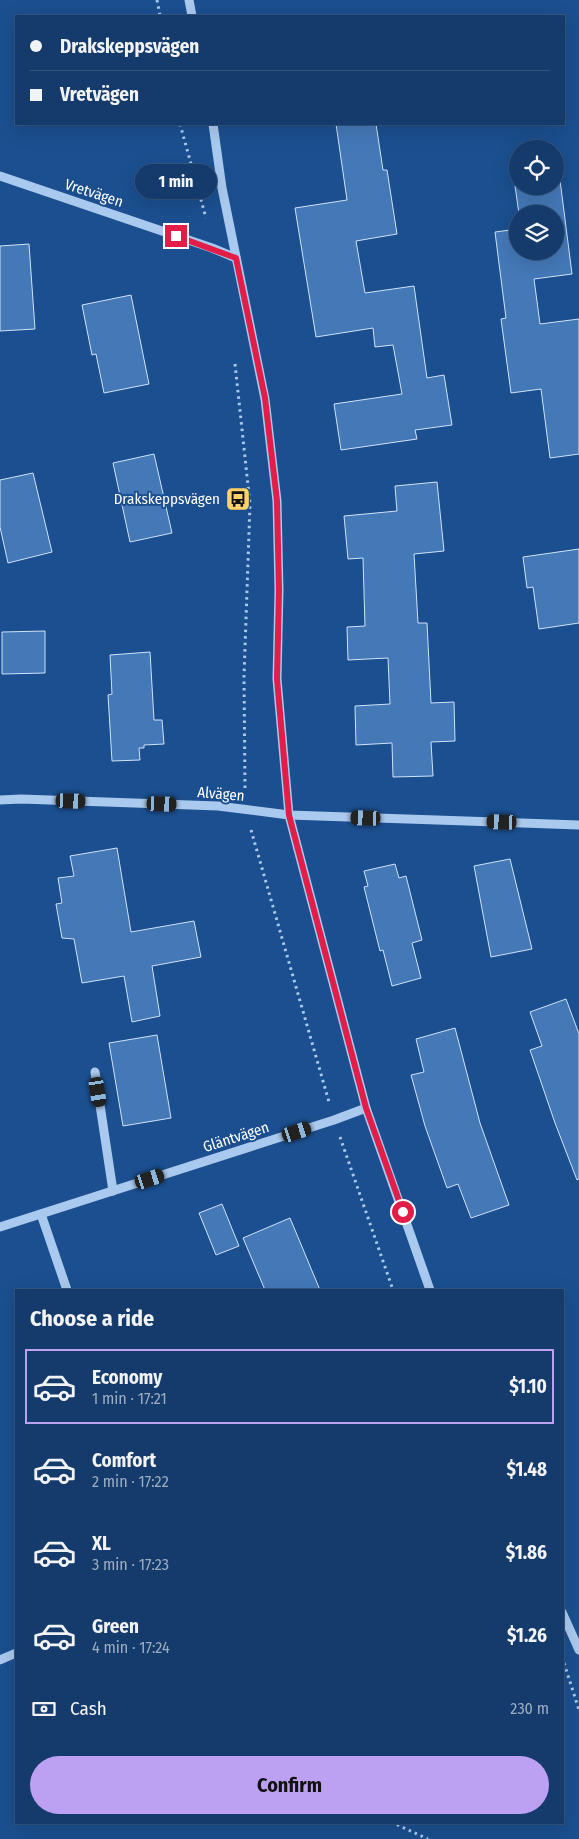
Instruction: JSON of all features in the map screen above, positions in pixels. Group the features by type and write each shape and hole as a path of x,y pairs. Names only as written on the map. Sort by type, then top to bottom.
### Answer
{"street":[{"path":"189,0 192,15"},
{"path":"212,125 222,188 265,398 277,501 279,590 277,679 289,815 366,1108 430,1289"},
{"name":"Vretvägen","path":"0,176 159,229 236,258"},
{"name":"Alvägen","path":"0,800 21,799 218,806 289,815 579,825"},
{"path":"95,1072 113,1191"},
{"name":"Gläntvägen","path":"0,1227 325,1123 366,1108"},
{"path":"41,1214 67,1289"},
{"path":"564,1616 579,1650"},
{"path":"0,1660 15,1653"}],"path":[{"path":"156,0 160,15"},
{"path":"564,1666 579,1710"},
{"path":"395,1824 428,1839"}],"building":[{"path":"336,125 376,125 383,170 387,170 397,234 356,241 365,293 414,286 427,378 444,375 452,425 415,430 417,439 341,450 334,404 402,394 393,345 375,347 373,328 316,337 295,208 347,200"},
{"path":"516,195 562,195 563,205 518,205"},
{"path":"564,211 572,274 534,279 540,324 579,319 579,454 550,458 541,389 511,393 501,319 506,318 495,232 509,230 509,260 564,260"},
{"path":"29,244 35,329 0,331 0,246"},
{"path":"131,295 149,384 104,393 96,354 92,355 82,305"},
{"path":"154,454 172,533 130,542 113,463"},
{"path":"33,473 52,552 8,563 0,527 0,480"},
{"path":"437,482 444,551 414,554 418,623 427,623 431,703 454,702 455,741 431,742 433,776 393,777 392,743 356,745 355,706 390,704 388,658 348,660 347,627 365,626 363,558 348,559 344,516 397,511 395,486"},
{"path":"579,549 579,623 539,629 533,587 527,588 523,557"},
{"path":"45,631 45,673 2,674 2,632"},
{"path":"150,652 154,720 162,720 164,744 144,745 144,748 139,748 140,760 112,761 108,695 112,694 110,655"},
{"path":"117,848 131,932 194,921 201,957 152,966 160,1016 132,1022 124,976 82,983 74,939 62,938 56,904 62,903 58,878 74,876 70,856"},
{"path":"510,859 532,949 491,957 474,866"},
{"path":"395,864 399,878 406,876 422,940 412,943 421,978 392,986 383,950 380,951 364,887 368,886 364,871"},
{"path":"566,999 579,1034 579,1179 577,1180 530,1050 542,1046 530,1012"},
{"path":"455,1028 480,1123 509,1205 471,1218 458,1184 447,1188 425,1126 411,1075 424,1072 416,1039"},
{"path":"157,1035 171,1118 123,1126 109,1043"},
{"path":"222,1204 239,1246 216,1255 199,1213"},
{"path":"290,1218 320,1289 265,1289 243,1238"}],"place":[{"name":"Drakskeppsvägen","path":"238,499"}],"route":[{"path":"176,236 236,258 265,398 277,501 279,590 277,679 289,815 366,1108 403,1212"}]}
